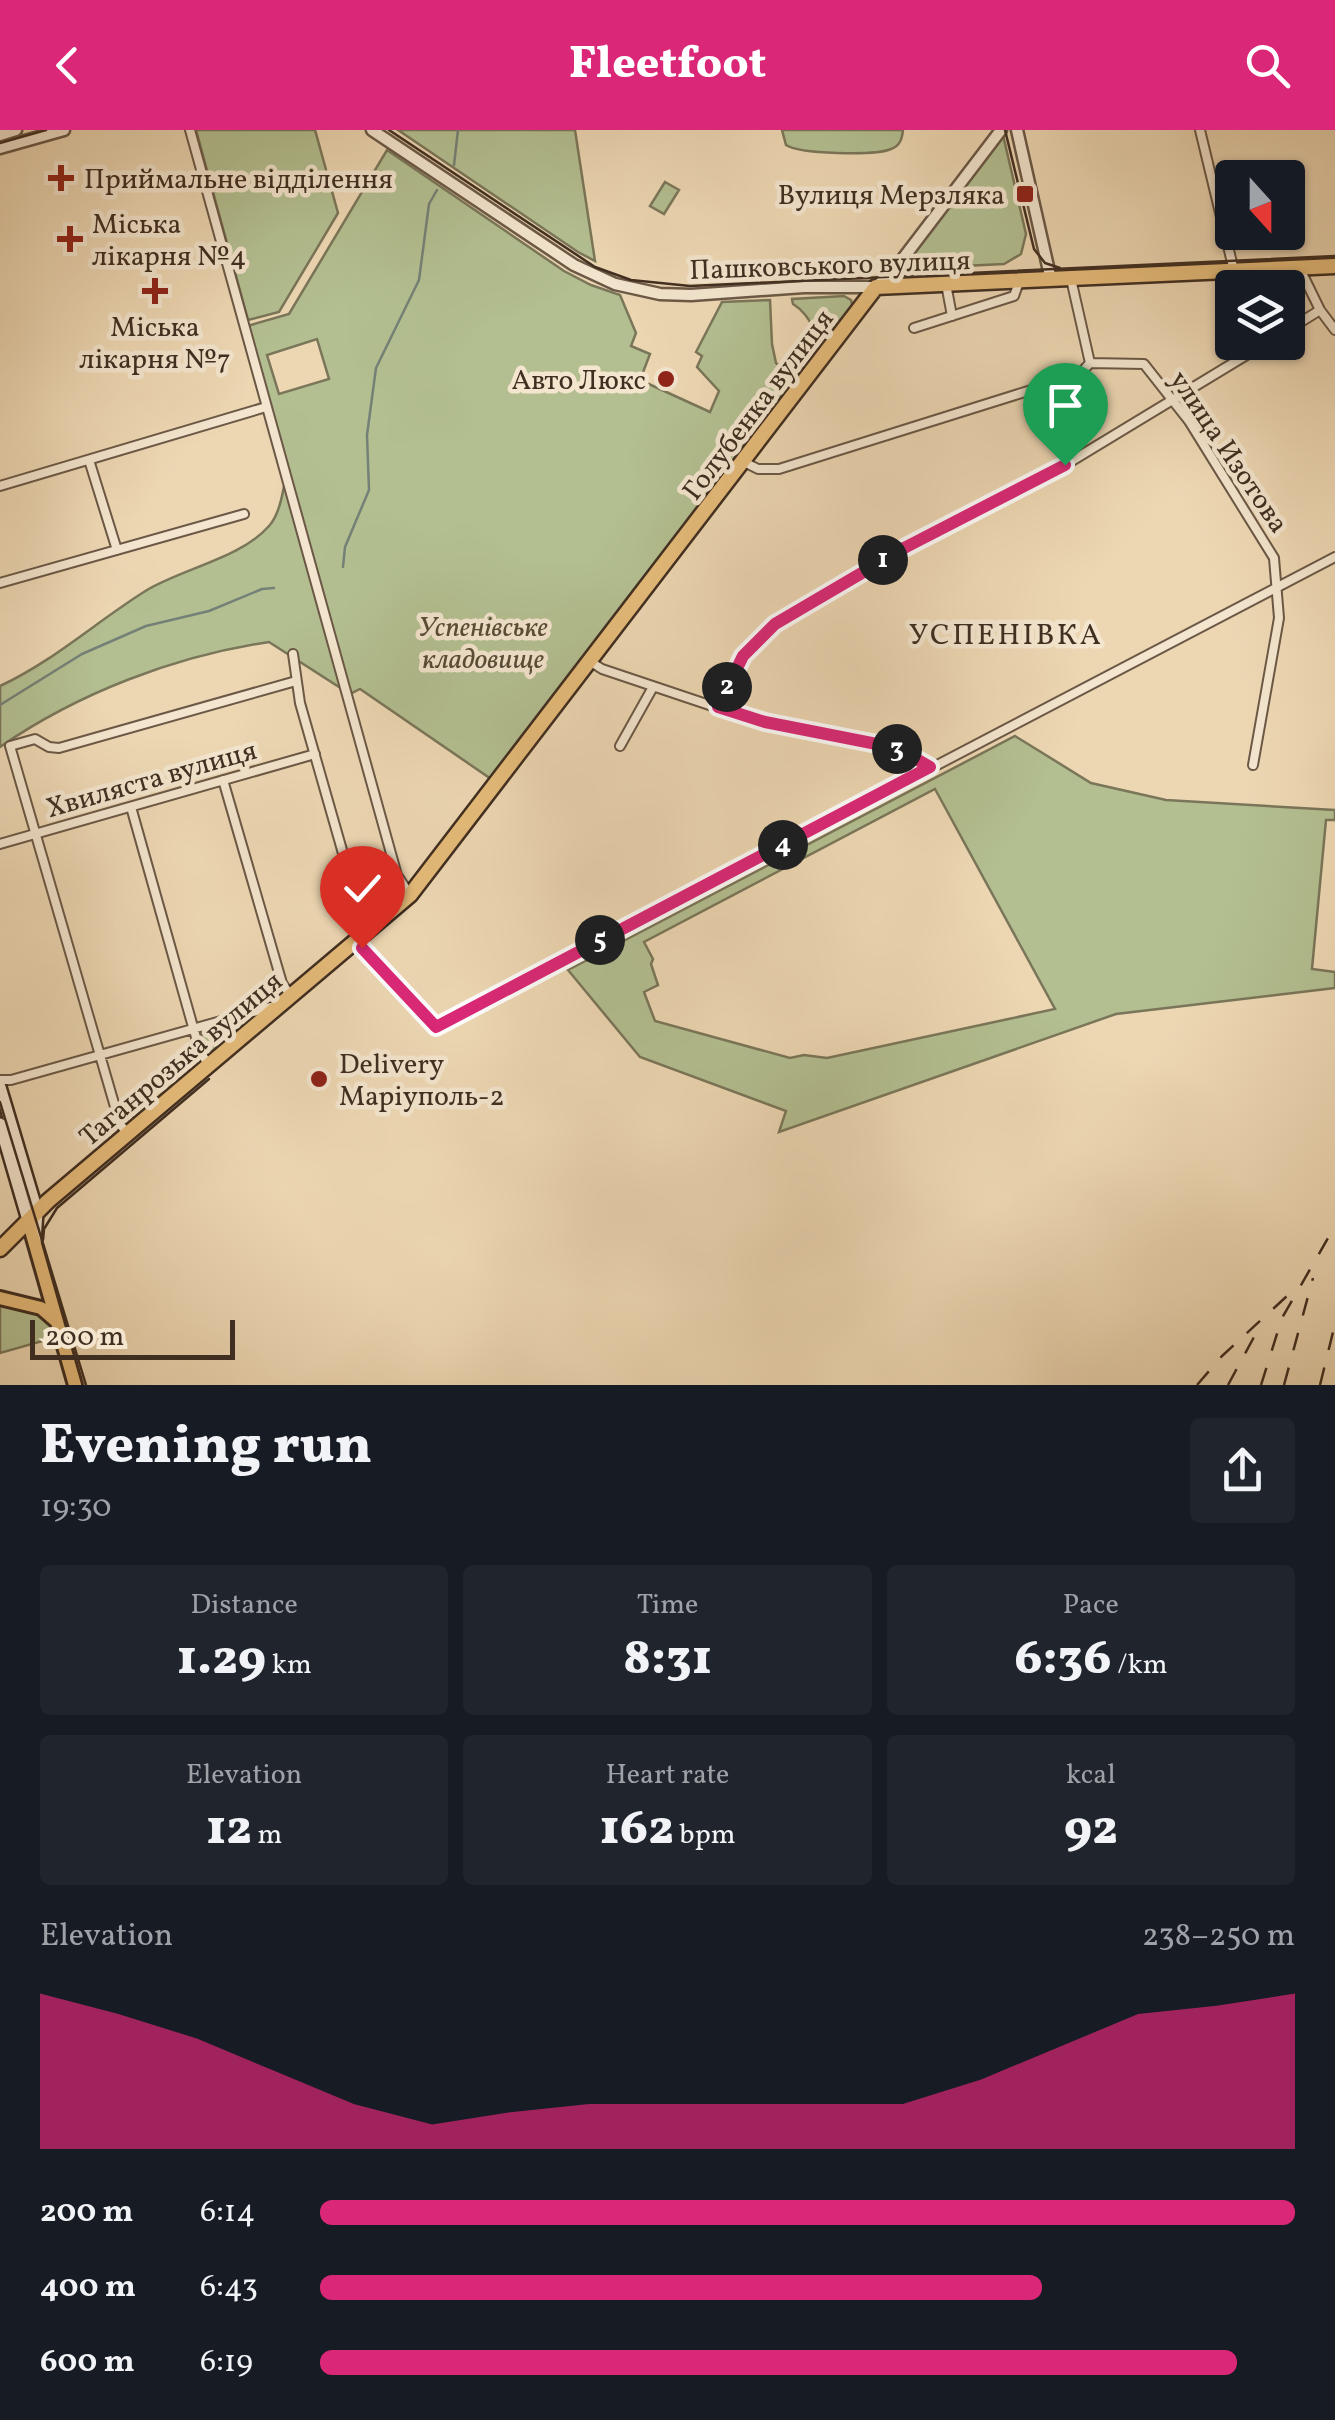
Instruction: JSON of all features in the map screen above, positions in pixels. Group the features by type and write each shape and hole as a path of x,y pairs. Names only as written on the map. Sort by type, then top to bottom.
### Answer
{"highway":[{"name":"Пашковського вулиця","path":"1250,270 1335,266"},
{"name":"Пашковського вулиця","path":"876,287 1215,272"},
{"name":"Голубенка вулиця","path":"410,895 876,287"},
{"name":"Таганрозька вулиця","path":"0,1248 32,1216 209,1066 265,1011 287,1000 410,895"}],"main road":[{"path":"2,1085 32,1216 35,1246 75,1385"},
{"path":"0,1124 32,1216"},
{"path":"0,1298 40,1308 56,1321"}],"street":[{"path":"0,134 16,130"},
{"path":"0,148 64,130"},
{"path":"190,130 397,875 410,895"},
{"name":"Пашковського вулиця","path":"372,130 574,265 615,284 660,294 691,295 804,287 876,287"},
{"name":"Голубенка вулиця","path":"876,287 895,269 1000,130"},
{"path":"1016,130 1051,280"},
{"path":"1200,130 1234,270"},
{"path":"1299,267 1320,310 1335,330"},
{"path":"744,462 767,470 827,456 1078,375 1090,362 1071,278"},
{"path":"914,328 1014,296 1019,281"},
{"path":"946,284 952,316"},
{"path":"1305,319 1320,310"},
{"path":"718,707 743,656 786,617 906,547 1065,465 1239,360"},
{"name":"улица Изотова","path":"1090,362 1142,362 1189,421 1270,551 1276,566 1279,618 1253,764"},
{"path":"0,486 266,407"},
{"path":"89,460 117,550"},
{"path":"0,583 244,514"},
{"path":"292,654 361,939 436,1027 1335,557"},
{"path":"591,662 653,687 765,722 897,748 930,767"},
{"path":"127,1134 120,1124 10,746 35,738 59,748 296,681"},
{"path":"620,746 653,687"},
{"name":"Хвиляста вулиця","path":"0,844 315,754"},
{"path":"223,780 287,1000"},
{"path":"130,808 193,1027 209,1066"},
{"path":"2,1085 193,1027 265,1011"}],"green space":[{"path":"196,130 315,130 338,213 279,312 248,320"},
{"path":"398,130 575,130 595,261 578,252"},
{"path":"782,130 903,130 894,148 854,153 794,148 786,145"},
{"path":"1003,135 1026,234 1021,254 1004,264 900,269"},
{"name":"Успенівське кладовище","path":"387,150 564,271 620,295 636,333 631,346 650,354 640,380 710,412 719,391 697,367 702,356 696,352 722,302 770,300 776,363 798,380 494,781 360,689 350,694 269,642 198,657 128,680 62,710 0,747 0,686 39,665 147,590 228,555 257,537 273,521 286,476 247,326 289,314","holes":["317,339 329,379 279,394 267,355"]},
{"path":"665,182 679,190 664,214 650,206"},
{"path":"844,296 851,300 853,308 826,343 792,299"},
{"path":"1015,736 1091,783 1166,800 1335,810 1335,820 1326,820 1312,969 1335,972 1335,988 1116,1014 779,1132 786,1111 640,1057 568,970","holes":["935,789 1055,1009 827,1058 790,1058 655,1021 644,992 658,985 653,959 644,942"]},
{"path":"262,1013 208,1058 200,1029"},
{"path":"0,1304 51,1316 57,1337 0,1353"}],"waterway":[{"path":"454,165 458,130"},
{"path":"343,567 345,547 369,490 367,435 376,368 419,280 429,204 437,190"},
{"path":"0,705 82,654 146,626 209,611 262,589 274,588"}],"tram line":[{"path":"0,143 46,130"},
{"path":"389,130 595,267 631,280 690,286 1335,256"},
{"path":"1005,130 1034,249 1045,263 1060,268"},
{"path":"43,1240 44,1229 57,1208 209,1079"},
{"path":"0,1102 86,1385"}],"railway":[{"path":"1261,1385 1282,1318 1335,1226"},
{"path":"1284,1385 1313,1278"},
{"path":"1197,1385 1222,1356 1287,1296"},
{"path":"1320,1385 1335,1324"},
{"path":"1228,1385 1254,1337"}],"place":[{"name":"Приймальне відділення","path":"61,178"},
{"name":"Вулиця Мерзляка","path":"1025,194"},
{"name":"Міська лікарня №4","path":"70,239"},
{"name":"Міська лікарня №7","path":"155,291"},
{"name":"Авто Люкс","path":"666,379"},
{"name":"Delivery Марiуполь-2","path":"319,1079"}],"district":[{"name":"УСПЕНІВКА","path":"1006,634"}],"route":[{"path":"362,948 436,1027 930,767 897,748 765,722 718,707 743,656 775,624 906,547 1065,465"}]}
